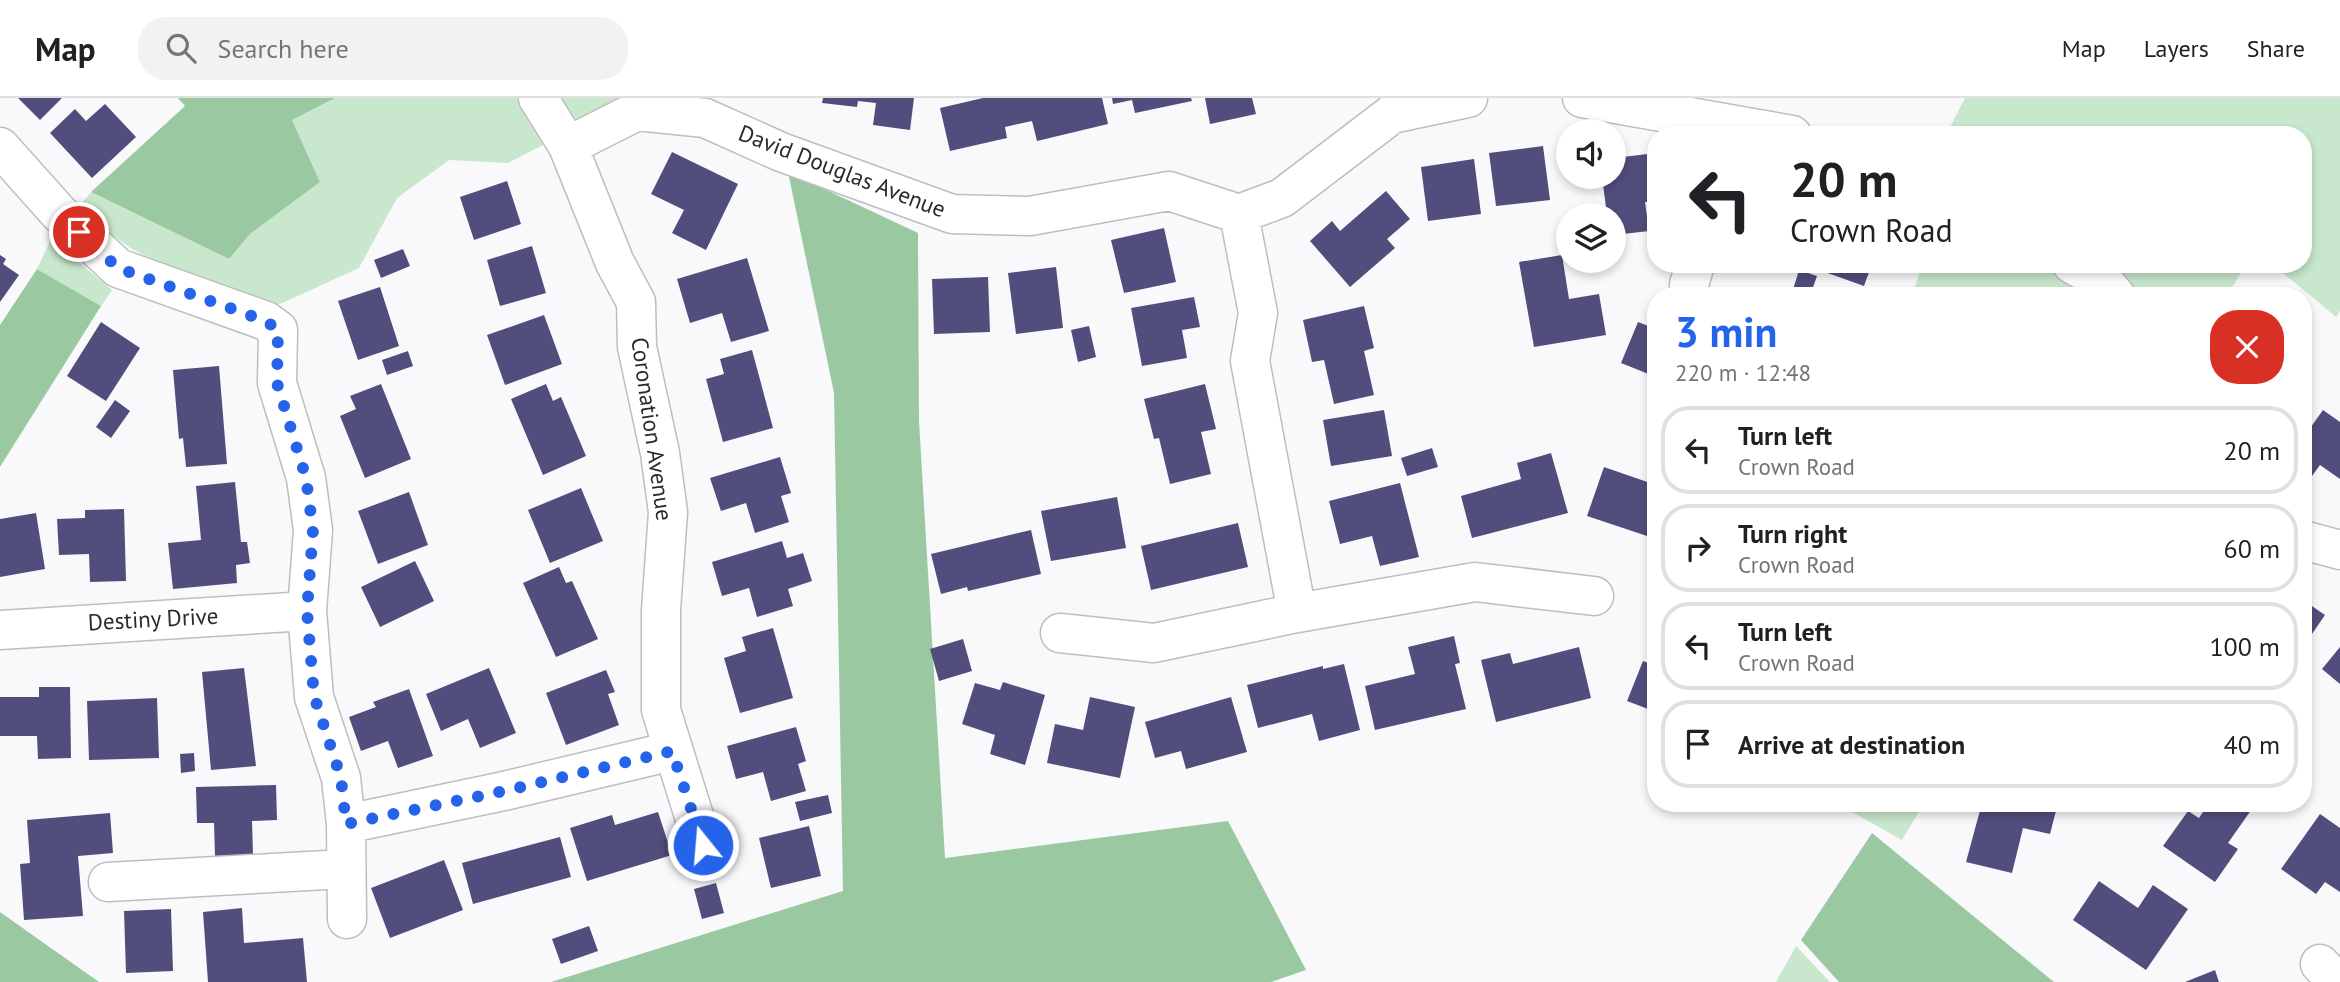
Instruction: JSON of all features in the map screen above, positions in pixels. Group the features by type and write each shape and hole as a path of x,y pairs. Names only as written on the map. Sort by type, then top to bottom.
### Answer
{"street":[{"name":"Coronation Avenue","path":"538,98 568,146 615,263 636,302 637,347 660,453 668,512 659,654 661,710 703,845"},
{"path":"1297,613 1250,361 1258,313 1239,214 1282,198 1392,114 1468,98"},
{"path":"1582,98 1721,126"},
{"name":"David Douglas Avenue","path":"568,146 637,111 705,118 781,152 952,214 1030,216 1169,191 1239,214"},
{"path":"0,147 59,213 118,268 266,321 278,330 277,383 306,478 313,530 307,611 314,696 341,778 346,824 344,869 347,919"},
{"path":"2088,273 2108,287"},
{"path":"2312,542 2340,550"},
{"path":"1060,633 1154,643 1297,613 1475,582 1594,596"},
{"name":"Destiny Drive","path":"0,630 307,611"},
{"path":"346,824 504,791 672,751"},
{"path":"108,882 344,869"}],"green space":[{"path":"178,98 335,98 292,120 320,182 250,234 229,259 91,192 185,106"},
{"path":"335,98 635,98 508,163 449,160 397,198 359,268 269,309 209,286 132,249 76,210 91,192 229,259 250,234 320,182 292,120"},
{"path":"1965,98 2340,98 2340,311 2336,317 2312,297 2312,287 2300,287 2283,273 2312,273 2312,126 1951,126"},
{"path":"788,172 918,233 919,421 945,858 1228,821 1306,970 1271,982 551,982 843,891 834,393"},
{"path":"51,239 112,290 101,306 37,269"},
{"path":"37,269 101,306 0,467 0,325"},
{"path":"1919,273 2241,273 2232,287 1915,287"},
{"path":"1852,812 1919,812 1902,840"},
{"path":"1872,833 2054,982 1839,982 1801,940"},
{"path":"0,912 99,982 0,982"},
{"path":"1796,946 1830,982 1776,982"}],"building":[{"path":"18,98 62,98 40,120"},
{"path":"823,98 914,98 910,130 873,125 876,103 858,101 857,107 822,103"},
{"path":"983,98 1102,98 1108,124 1037,141 1032,121 1005,127 1007,138 950,151 940,108"},
{"path":"1112,98 1191,98 1192,101 1135,113 1132,100 1113,104"},
{"path":"1205,98 1252,98 1256,114 1210,124"},
{"path":"105,104 136,137 92,178 50,133 75,109 86,121"},
{"path":"1543,146 1550,200 1496,206 1489,153"},
{"path":"672,152 738,184 706,250 672,233 684,210 651,194"},
{"path":"1647,154 1647,231 1626,234 1626,203 1605,203 1604,189 1626,189 1626,157"},
{"path":"1474,159 1481,214 1428,221 1421,167"},
{"path":"507,181 521,224 474,240 460,197"},
{"path":"1386,191 1410,219 1387,239 1395,248 1350,287 1310,241 1332,221 1340,231"},
{"path":"1164,228 1176,282 1124,293 1111,240"},
{"path":"532,246 546,293 500,306 487,260"},
{"path":"403,249 410,266 381,278 374,260"},
{"path":"0,255 6,259 3,264 19,275 0,302"},
{"path":"1556,256 1556,273 1565,273 1569,299 1599,294 1606,335 1534,347 1519,262"},
{"path":"747,258 769,331 731,342 722,313 690,323 677,279"},
{"path":"1056,267 1063,328 1016,334 1008,273"},
{"path":"1798,273 1817,276 1813,287 1794,287"},
{"path":"1828,273 1869,273 1864,286"},
{"path":"988,277 990,332 934,334 932,279"},
{"path":"380,287 399,346 358,360 338,301"},
{"path":"1194,297 1200,327 1182,330 1187,358 1142,366 1131,308"},
{"path":"1364,306 1374,348 1364,351 1374,395 1334,404 1324,360 1312,362 1303,320"},
{"path":"544,315 562,364 505,385 487,335"},
{"path":"101,322 140,348 106,401 67,376"},
{"path":"1638,322 1647,326 1647,373 1621,363"},
{"path":"1089,326 1096,357 1078,362 1071,330"},
{"path":"752,350 773,428 723,442 706,379 724,374 720,359"},
{"path":"408,351 413,366 387,375 382,360"},
{"path":"219,366 227,464 186,467 183,438 179,439 173,370"},
{"path":"381,384 411,459 365,478 340,416 356,409 350,396"},
{"path":"546,384 553,401 561,397 586,456 543,475 511,399"},
{"path":"1205,384 1216,429 1201,432 1211,474 1170,484 1159,438 1154,439 1144,399"},
{"path":"115,400 130,411 111,438 96,427"},
{"path":"1384,410 1392,456 1331,466 1323,420"},
{"path":"2323,410 2340,422 2340,479 2320,465 2312,476 2312,425"},
{"path":"1432,448 1438,467 1407,476 1401,458"},
{"path":"1551,453 1568,513 1472,538 1461,496 1521,479 1517,463"},
{"path":"780,457 791,493 781,496 789,522 755,533 746,503 721,511 710,478"},
{"path":"1604,467 1647,482 1647,536 1587,516"},
{"path":"235,482 241,542 247,542 250,563 236,565 237,583 173,589 168,543 201,540 196,486"},
{"path":"1400,483 1419,557 1380,566 1372,536 1340,544 1329,501"},
{"path":"581,488 603,541 550,563 528,510"},
{"path":"409,492 428,545 378,564 358,511"},
{"path":"1117,497 1126,548 1051,561 1041,511"},
{"path":"124,509 126,581 90,582 89,554 59,555 57,519 85,518 85,510"},
{"path":"36,513 45,569 0,577 0,519"},
{"path":"1238,523 1248,567 1151,590 1141,546"},
{"path":"1031,530 1041,574 968,591 967,587 941,594 931,554"},
{"path":"782,541 787,558 803,553 812,581 788,589 793,606 757,617 749,588 722,596 712,562"},
{"path":"415,561 434,601 380,627 361,587"},
{"path":"559,567 566,583 572,581 598,639 556,657 523,583"},
{"path":"2312,606 2325,615 2312,634"},
{"path":"773,628 793,698 740,713 724,658 746,651 742,637"},
{"path":"1454,636 1460,663 1455,664 1466,709 1375,730 1365,686 1415,674 1408,647"},
{"path":"963,639 972,671 939,681 930,649"},
{"path":"1579,647 1591,698 1496,722 1481,660 1510,653 1513,664"},
{"path":"2340,647 2340,684 2322,669"},
{"path":"1643,661 1647,663 1647,709 1627,701"},
{"path":"1344,664 1360,730 1319,741 1312,714 1258,728 1247,685 1323,666 1323,669"},
{"path":"244,668 256,766 211,770 202,672"},
{"path":"489,668 516,733 480,748 468,719 441,731 426,694"},
{"path":"606,670 615,692 608,694 619,725 566,745 546,693"},
{"path":"1003,682 1045,695 1025,765 990,754 995,735 962,724 975,683 1000,690"},
{"path":"39,687 70,687 71,758 38,759 37,736 0,736 0,697 39,697"},
{"path":"409,689 433,756 398,768 388,741 361,751 349,717 376,707 373,702"},
{"path":"1090,697 1135,707 1120,778 1047,763 1055,724 1083,730"},
{"path":"1231,697 1247,752 1186,769 1181,751 1155,758 1145,722"},
{"path":"157,698 159,758 89,760 87,701"},
{"path":"796,727 806,761 798,764 806,791 771,801 763,772 736,779 727,746"},
{"path":"194,753 195,771 181,773 180,754"},
{"path":"276,785 277,820 252,821 253,855 215,856 214,823 197,823 196,787"},
{"path":"828,795 832,813 800,821 795,802"},
{"path":"658,812 672,855 587,881 570,828 612,815 615,825"},
{"path":"1980,812 2056,812 2050,834 2023,828 2012,873 1966,862"},
{"path":"2187,812 2199,818 2203,812 2250,812 2228,843 2238,849 2215,882 2163,846"},
{"path":"110,813 113,853 78,856 83,916 24,920 20,864 30,863 27,820"},
{"path":"2320,814 2340,828 2340,892 2325,882 2316,894 2281,869"},
{"path":"809,826 821,876 771,888 759,838"},
{"path":"560,837 571,877 473,904 462,863"},
{"path":"444,860 463,910 390,938 371,888"},
{"path":"2099,881 2138,908 2153,885 2188,909 2146,970 2073,920"},
{"path":"716,883 724,913 702,919 694,889"},
{"path":"242,908 244,943 303,938 307,982 208,982 203,912"},
{"path":"171,909 173,971 126,973 124,911"},
{"path":"589,926 598,951 561,964 552,939"},
{"path":"2215,970 2219,982 2185,982"}],"route":[{"path":"79,232 118,268 266,321 278,330 277,383 306,478 313,530 307,611 314,696 341,778 346,824 450,800 504,791 672,751 703,845"}]}
